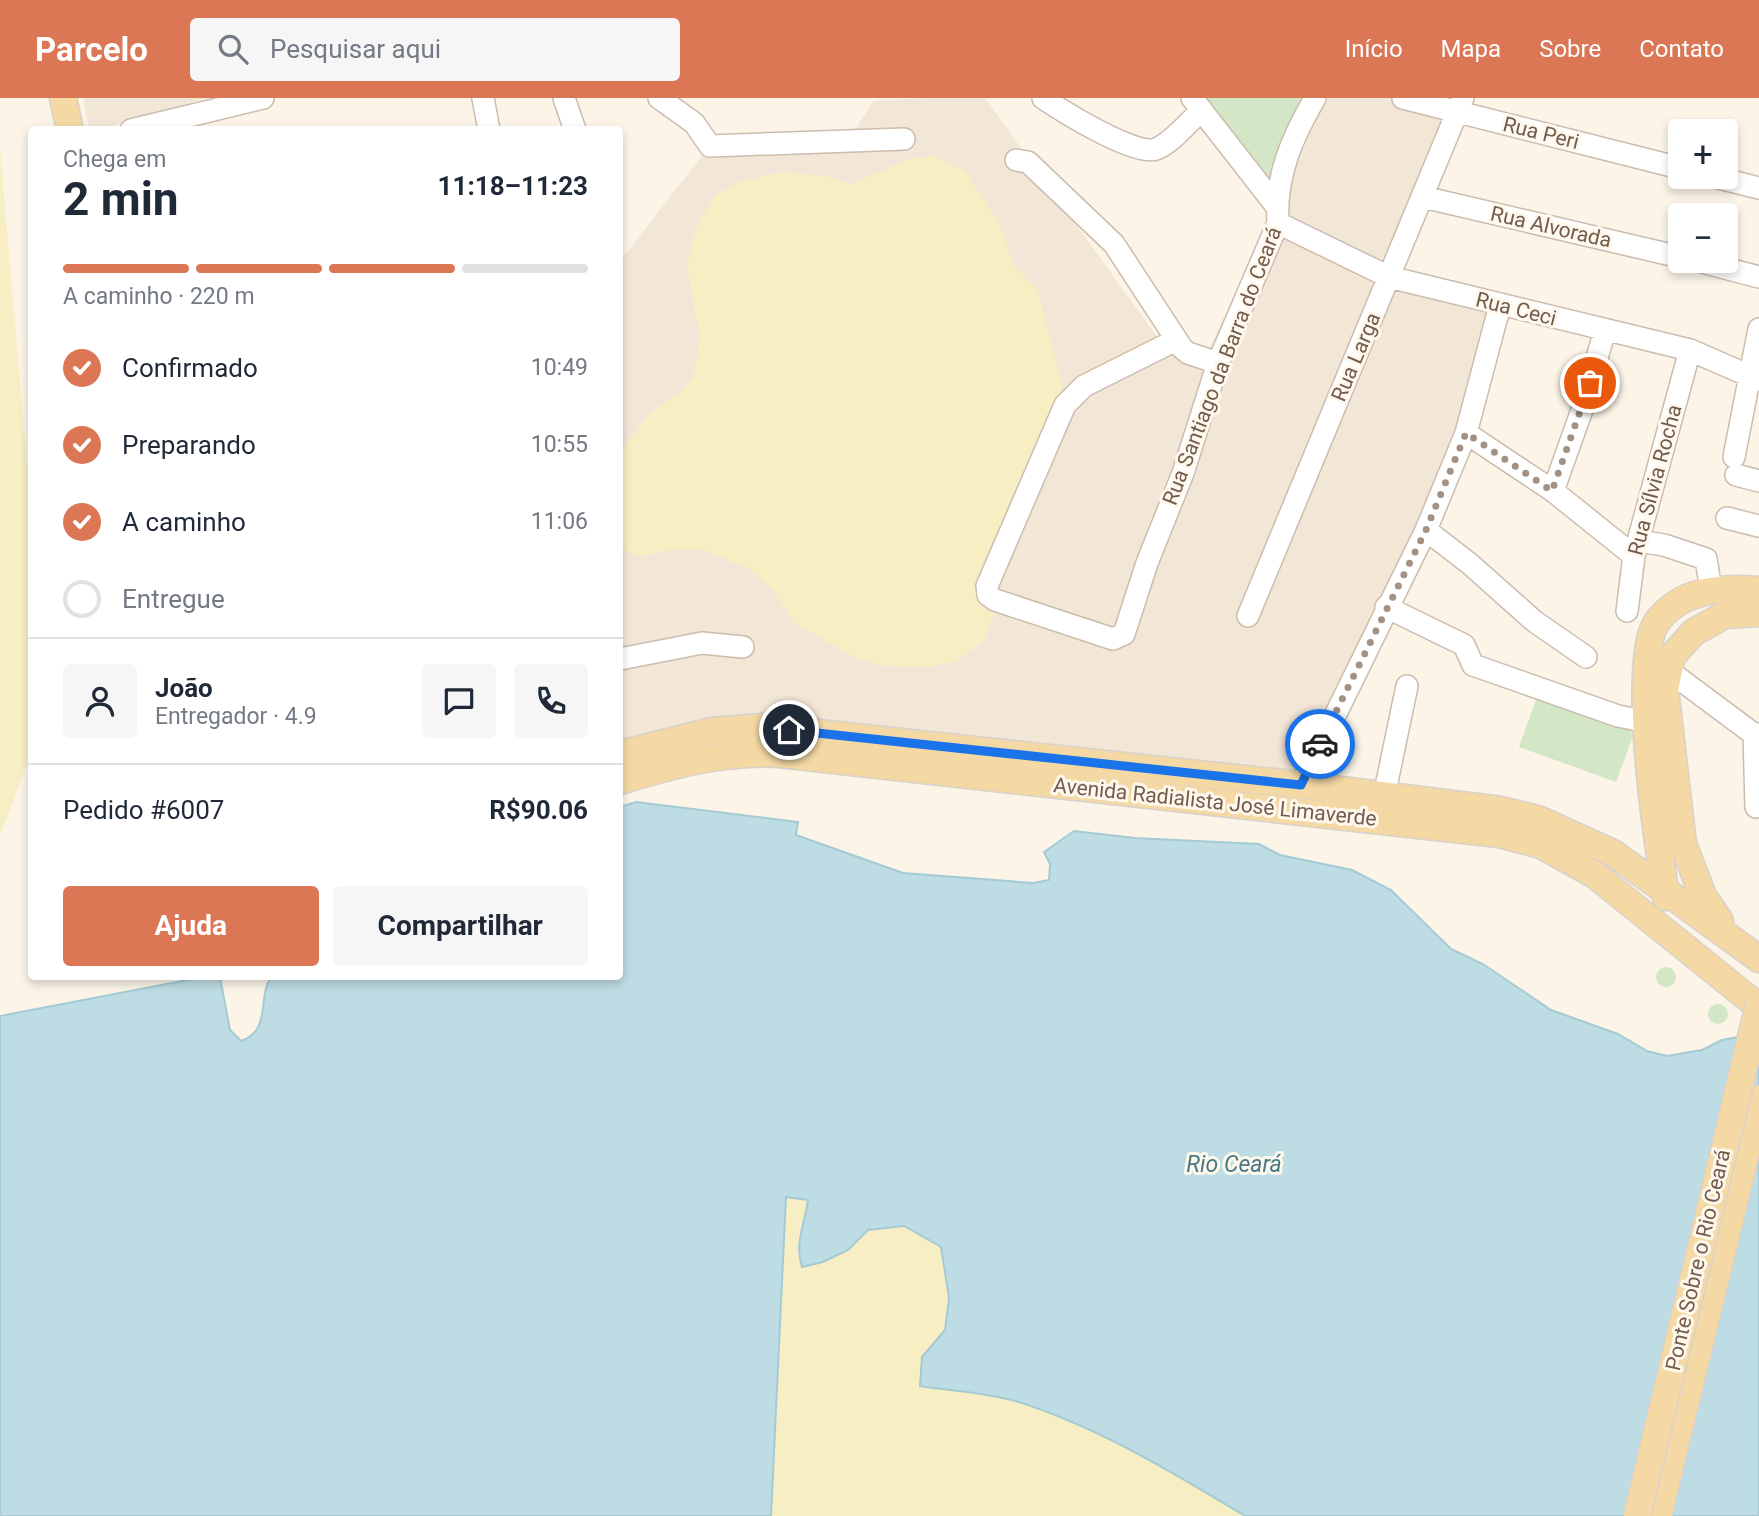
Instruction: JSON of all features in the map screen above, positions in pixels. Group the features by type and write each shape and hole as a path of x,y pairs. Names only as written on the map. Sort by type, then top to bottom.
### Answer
{"main road":[{"path":"63,98 69,126"},
{"path":"1679,945 1668,913 1656,824 1646,665 1653,629 1674,606 1690,596 1711,590 1759,590"},
{"path":"1737,942 1703,896 1683,844 1665,689 1672,656 1681,644 1712,620 1742,612 1759,613"},
{"name":"Avenida Radialista José Limaverde","path":"623,753 711,730 763,727 1043,771"},
{"name":"Avenida Radialista José Limaverde","path":"623,780 692,760 756,753 1082,775 1499,834 1541,845 1577,864 1759,1005"},
{"name":"Avenida Radialista José Limaverde","path":"1082,775 1301,785 1501,810 1538,819 1613,853 1759,960"},
{"path":"1613,853 1642,846 1653,834 1656,824"},
{"name":"Ponte Sobre o Rio Ceará","path":"1637,1516 1759,1005"},
{"name":"Ponte Sobre o Rio Ceará","path":"1658,1516 1759,1099"}],"street":[{"path":"147,126 263,98"},
{"path":"483,98 488,126"},
{"path":"564,98 574,126"},
{"path":"659,98 694,122 710,146 904,139"},
{"path":"1043,98 1122,145 1142,151 1162,146 1197,104"},
{"name":"Rua Santiago da Barra do Ceará","path":"1176,340 1073,394 1065,405 987,586 988,595 995,600 1113,639 1124,634 1147,563 1183,473 1218,363 1278,215 1289,145 1315,98"},
{"name":"Rua Peri","path":"1403,98 1460,105 1668,165"},
{"name":"Rua Ceci","path":"1197,104 1278,215 1389,277 1690,350 1754,378"},
{"name":"Rua Larga","path":"1248,616 1460,105"},
{"path":"1016,160 1028,162 1114,244 1176,340 1188,353 1218,363"},
{"path":"1738,183 1759,188"},
{"name":"Rua Alvorada","path":"1423,197 1668,254"},
{"path":"1738,271 1759,277"},
{"path":"1301,785 1426,530 1466,433 1500,305"},
{"path":"1759,329 1749,434 1735,466 1759,481"},
{"path":"1552,491 1582,410 1605,330"},
{"name":"Rua Sílvia Rocha","path":"1627,611 1636,549 1690,350"},
{"path":"1466,433 1636,549 1703,556 1709,563 1711,590"},
{"path":"1727,518 1759,526"},
{"path":"1426,530 1470,564 1534,621 1587,657"},
{"path":"1386,607 1464,645 1473,664 1618,716 1648,722"},
{"path":"623,658 702,643 743,647"},
{"path":"1669,671 1756,736 1756,807"},
{"path":"1384,796 1407,686"}],"shaded area":[{"path":"83,98 206,98 111,126 88,126"},
{"path":"985,98 1162,344 1202,364 1327,98 1460,98 1398,280 1504,311 1470,435 1301,784 1304,809 780,751 623,773 623,257 706,151 850,137 874,101"}],"green space":[{"path":"1200,98 1305,98 1274,184 1267,187"},
{"path":"1538,694 1628,724 1633,736 1616,782 1519,747"},
{"path":"1666,967 1673,970 1676,977 1673,984 1666,987 1659,984 1656,977 1659,970"},
{"path":"1718,1004 1725,1007 1728,1014 1725,1021 1718,1024 1711,1021 1708,1014 1711,1007"}],"sand":[{"path":"0,147 28,476 28,761 0,836"},
{"path":"934,156 965,171 999,222 1013,264 1038,291 1061,380 1060,411 991,565 994,615 983,642 957,661 927,667 886,666 855,658 796,624 771,588 748,568 703,550 671,550 641,556 623,550 623,447 652,411 681,393 694,376 700,339 687,266 697,227 715,195 741,181 784,172 826,176 852,184 909,159"},
{"path":"785,1197 809,1200 800,1230 798,1255 823,1262 848,1250 868,1230 904,1226 941,1247 949,1298 945,1330 922,1357 920,1386 1015,1401 1075,1423 1133,1451 1245,1516 771,1516"}],"water":[{"name":"Rio Ceará","path":"636,802 798,822 796,835 903,873 1033,883 1049,880 1050,864 1044,852 1074,831 1135,838 1259,844 1280,855 1352,870 1391,890 1451,949 1483,964 1551,1010 1618,1034 1647,1051 1667,1056 1702,1050 1722,1040 1743,1036 1759,1040 1759,1516 1245,1516 1133,1451 1045,1411 992,1396 920,1386 922,1357 945,1330 949,1298 941,1247 904,1226 868,1230 848,1250 823,1262 802,1267 799,1250 808,1200 786,1197 771,1516 0,1516 0,1016 187,980 221,980 230,1030 241,1041 257,1029 270,980 623,980 623,806"}],"way so far":[{"path":"1320,744 1426,530 1466,433 1552,491 1590,383"}],"route":[{"path":"789,730 1301,785 1320,744"}]}
